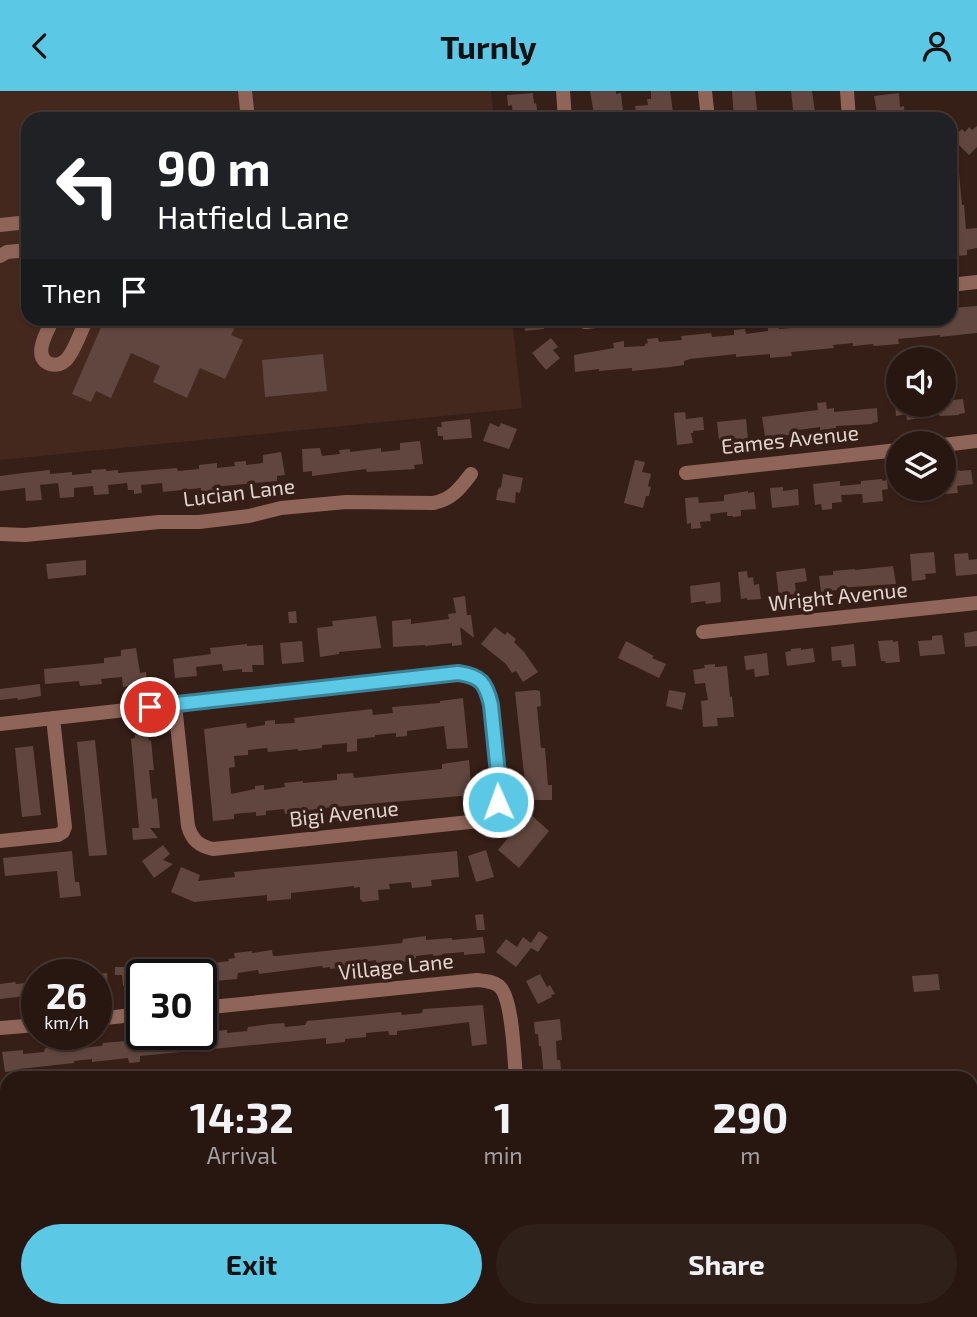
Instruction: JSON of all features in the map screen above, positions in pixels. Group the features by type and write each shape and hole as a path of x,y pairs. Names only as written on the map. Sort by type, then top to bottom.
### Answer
{"street":[{"path":"245,91 247,112"},
{"path":"563,91 564,112"},
{"path":"705,91 707,112"},
{"path":"847,91 848,112"},
{"path":"0,225 21,223"},
{"path":"0,256 7,252 21,251"},
{"path":"957,284 977,282"},
{"path":"50,326 41,345 41,352 47,363 52,365 63,363 69,357 84,326"},
{"path":"956,444 977,442"},
{"name":"Eames Avenue","path":"686,473 886,451"},
{"name":"Lucian Lane","path":"0,534 25,535 159,522 199,522 249,516 281,508 346,502 441,502 455,494 471,474"},
{"name":"Wright Avenue","path":"703,632 977,603"},
{"name":"Bigi Avenue","path":"458,673 470,674 481,681 488,691 500,793 498,802 488,817 479,821 213,849 204,847 196,843 188,826 175,705 458,673"},
{"path":"0,723 175,705"},
{"path":"0,841 58,835 63,832 65,827 53,717"},
{"name":"Village Lane","path":"217,1006 488,981 499,986 506,995 515,1071"},
{"path":"0,1028 21,1026"}],"shaded area":[{"path":"0,91 491,91 493,112 21,112 21,326 513,326 522,408 0,460"}],"building":[{"path":"590,91 621,93 623,111 594,112"},
{"path":"651,91 670,91 673,112 636,112 635,106 648,105 647,99 651,99"},
{"path":"732,91 755,91 757,112 734,112"},
{"path":"791,91 812,91 815,112 793,112"},
{"path":"533,93 537,112 513,112 512,105 508,106 507,95"},
{"path":"899,93 900,107 904,106 905,112 877,112 874,96"},
{"path":"977,126 977,147 969,155 957,143 957,134 962,129 965,132 969,127 972,130"},
{"path":"957,152 966,229 977,228 977,248 967,250 967,255 957,256"},
{"path":"977,306 977,333 898,339 899,344 833,345 834,348 791,352 792,356 770,358 770,354 736,357 736,354 690,359 684,361 684,365 670,367 575,372 574,355 614,348 613,343 624,341 624,347 645,346 647,339 658,338 659,342 682,340 681,336 711,333 712,337 734,335 734,330 745,329 746,334 768,331 768,327 779,326 779,329 804,326 957,326 957,308"},
{"path":"102,326 236,326 231,335 243,340 225,379 200,368 187,398 153,382 160,366 131,353 111,398 96,391 91,402 72,394"},
{"path":"525,326 543,326 544,329 525,331"},
{"path":"551,338 558,347 553,350 560,358 546,370 532,353"},
{"path":"323,354 327,391 265,397 262,360"},
{"path":"963,399 965,413 956,415 956,400"},
{"path":"826,402 827,409 834,408 834,412 877,408 878,422 791,431 791,435 765,436 762,417 818,410 817,403"},
{"path":"685,412 686,419 703,417 704,430 691,433 693,443 677,445 674,413"},
{"path":"470,419 472,438 443,440 443,436 438,436 437,427 442,427 441,422"},
{"path":"746,419 748,439 719,440 717,422"},
{"path":"490,423 499,427 501,423 517,429 509,449 483,441"},
{"path":"420,441 423,464 414,465 415,469 367,472 366,469 312,476 312,471 303,472 302,449 320,448 322,456 340,454 339,450 350,449 350,452 381,448 381,452 400,450 400,443"},
{"path":"281,452 285,475 277,476 277,481 212,487 213,491 201,493 201,488 163,492 162,483 141,485 142,493 134,494 134,490 128,490 127,483 108,485 109,494 94,495 93,486 74,488 74,497 60,498 58,483 40,485 42,500 26,501 25,488 0,491 0,476 50,470 50,474 72,472 72,475 106,469 118,470 118,473 177,468 178,471 199,469 199,465 217,463 217,468 235,466 234,462 246,461 246,465 263,463 263,455"},
{"path":"635,460 645,462 642,472 651,474 649,496 646,496 643,508 624,503"},
{"path":"971,470 973,484 957,486 956,493 956,471"},
{"path":"503,474 523,478 520,493 516,492 515,503 496,500"},
{"path":"886,480 886,489 882,490 883,501 863,503 862,494 841,495 842,502 832,503 832,509 822,510 821,504 815,505 813,484 840,481 840,486 861,484 861,481"},
{"path":"783,487 783,491 798,489 799,505 772,508 770,488"},
{"path":"754,492 756,509 741,510 741,516 733,517 727,516 727,512 710,514 711,521 700,522 701,528 691,529 691,523 687,524 685,498 698,497 699,503 724,501 724,495"},
{"path":"934,552 936,573 925,574 926,579 923,580 912,581 910,554"},
{"path":"968,553 969,560 977,559 977,574 956,576 954,554"},
{"path":"86,560 86,575 48,579 46,564"},
{"path":"893,566 896,584 837,588 821,592 819,576 833,575 833,571"},
{"path":"805,568 807,581 795,583 796,594 779,596 776,572"},
{"path":"747,571 748,578 753,577 754,585 759,584 761,599 741,599 738,572"},
{"path":"720,582 721,602 691,603 690,586"},
{"path":"465,596 474,638 460,627 462,645 452,646 452,643 393,647 392,621 411,619 411,624 449,619 448,614 456,613 453,598"},
{"path":"296,611 297,623 289,623 288,612"},
{"path":"376,616 381,648 339,652 320,657 317,628 333,626 332,621"},
{"path":"495,627 516,639 514,642 538,672 523,682 516,671 512,673 506,664 481,644"},
{"path":"977,631 977,646 965,647 964,633"},
{"path":"942,635 945,654 920,656 918,641 932,640 932,636"},
{"path":"302,641 304,662 282,664 280,643"},
{"path":"626,641 666,664 659,678 618,658"},
{"path":"878,641 898,641 900,662 881,661"},
{"path":"854,644 856,666 842,667 841,660 832,661 831,647"},
{"path":"263,645 264,665 252,665 253,672 242,672 242,669 223,671 222,664 196,667 197,676 175,678 173,659 211,654 210,648"},
{"path":"136,648 140,673 146,672 147,684 123,687 122,677 101,679 102,684 80,686 79,681 45,684 44,669 104,663 104,658 121,656 121,650"},
{"path":"813,648 815,662 787,666 785,652"},
{"path":"767,653 769,675 755,677 754,669 746,670 744,656"},
{"path":"715,664 715,667 727,666 734,717 717,718 718,726 703,727 701,701 708,700 705,683 695,684 693,670"},
{"path":"40,684 41,696 0,700 0,689"},
{"path":"669,690 686,693 682,710 666,706"},
{"path":"540,691 541,706 537,707 541,748 545,748 552,800 525,800 515,692"},
{"path":"463,698 468,748 447,749 444,726 407,731 407,736 396,737 396,733 357,739 357,751 347,752 347,743 298,751 268,752 267,748 248,750 248,755 234,756 235,767 229,768 231,794 255,789 255,786 264,785 264,790 285,787 284,783 337,780 337,774 353,773 354,778 442,769 442,764 469,760 472,795 323,808 285,814 284,809 266,811 266,815 256,816 256,812 234,814 234,819 213,821 204,729 246,723 247,728 275,720 275,724 295,723 294,718 372,709 373,715 393,713 392,707"},
{"path":"148,734 154,770 149,770 152,799 157,798 160,828 150,828 158,838 133,840 132,828 139,828 131,739 135,738 135,735"},
{"path":"95,740 107,855 89,856 77,742"},
{"path":"33,746 41,815 22,817 15,748"},
{"path":"529,813 549,831 519,868 498,850"},
{"path":"163,845 170,854 163,860 173,864 154,878 142,861"},
{"path":"486,850 494,877 476,882 468,856"},
{"path":"72,851 75,882 79,882 81,896 60,898 57,871 5,876 3,858"},
{"path":"457,851 459,877 431,880 432,886 412,888 411,882 389,884 390,889 378,890 379,900 363,902 360,899 360,887 354,886 291,893 291,899 267,901 267,895 194,902 171,892 181,867 200,875 198,881 235,877 234,872"},
{"path":"483,914 485,930 477,930 475,915"},
{"path":"539,931 548,937 538,952 531,948 516,967 496,952 506,939 517,947 523,937 531,943"},
{"path":"426,936 426,940 483,937 485,953 433,954 416,956 411,961 376,963 376,960 330,969 322,966 259,974 258,970 238,973 237,979 217,981 217,963 235,958 234,953 272,950 273,956 277,956 402,943 403,939"},
{"path":"115,967 126,967 126,986 123,986 122,975 115,975"},
{"path":"540,974 547,987 550,985 555,994 538,1004 526,981"},
{"path":"938,974 940,990 914,992 912,976"},
{"path":"0,984 21,984 21,997 0,999"},
{"path":"483,1005 487,1044 472,1046 469,1022 397,1031 397,1035 389,1035 388,1031 366,1033 366,1037 345,1039 345,1042 326,1044 326,1038 217,1049 217,1031 227,1030 227,1033 247,1031 248,1027 270,1024 284,1023 285,1027 305,1025 307,1021 401,1012 402,1015 422,1013 423,1009"},
{"path":"560,1019 562,1040 556,1041 557,1060 560,1060 561,1071 543,1071 541,1046 538,1034 535,1034 534,1022"},
{"path":"126,1041 126,1050 202,1050 140,1056 140,1062 129,1063 128,1058 92,1062 92,1059 5,1071 2,1052 23,1050 23,1054 44,1050 112,1050 112,1042"}],"route":[{"path":"150,707 458,673 470,674 481,681 488,691 500,793 498,802"}]}
